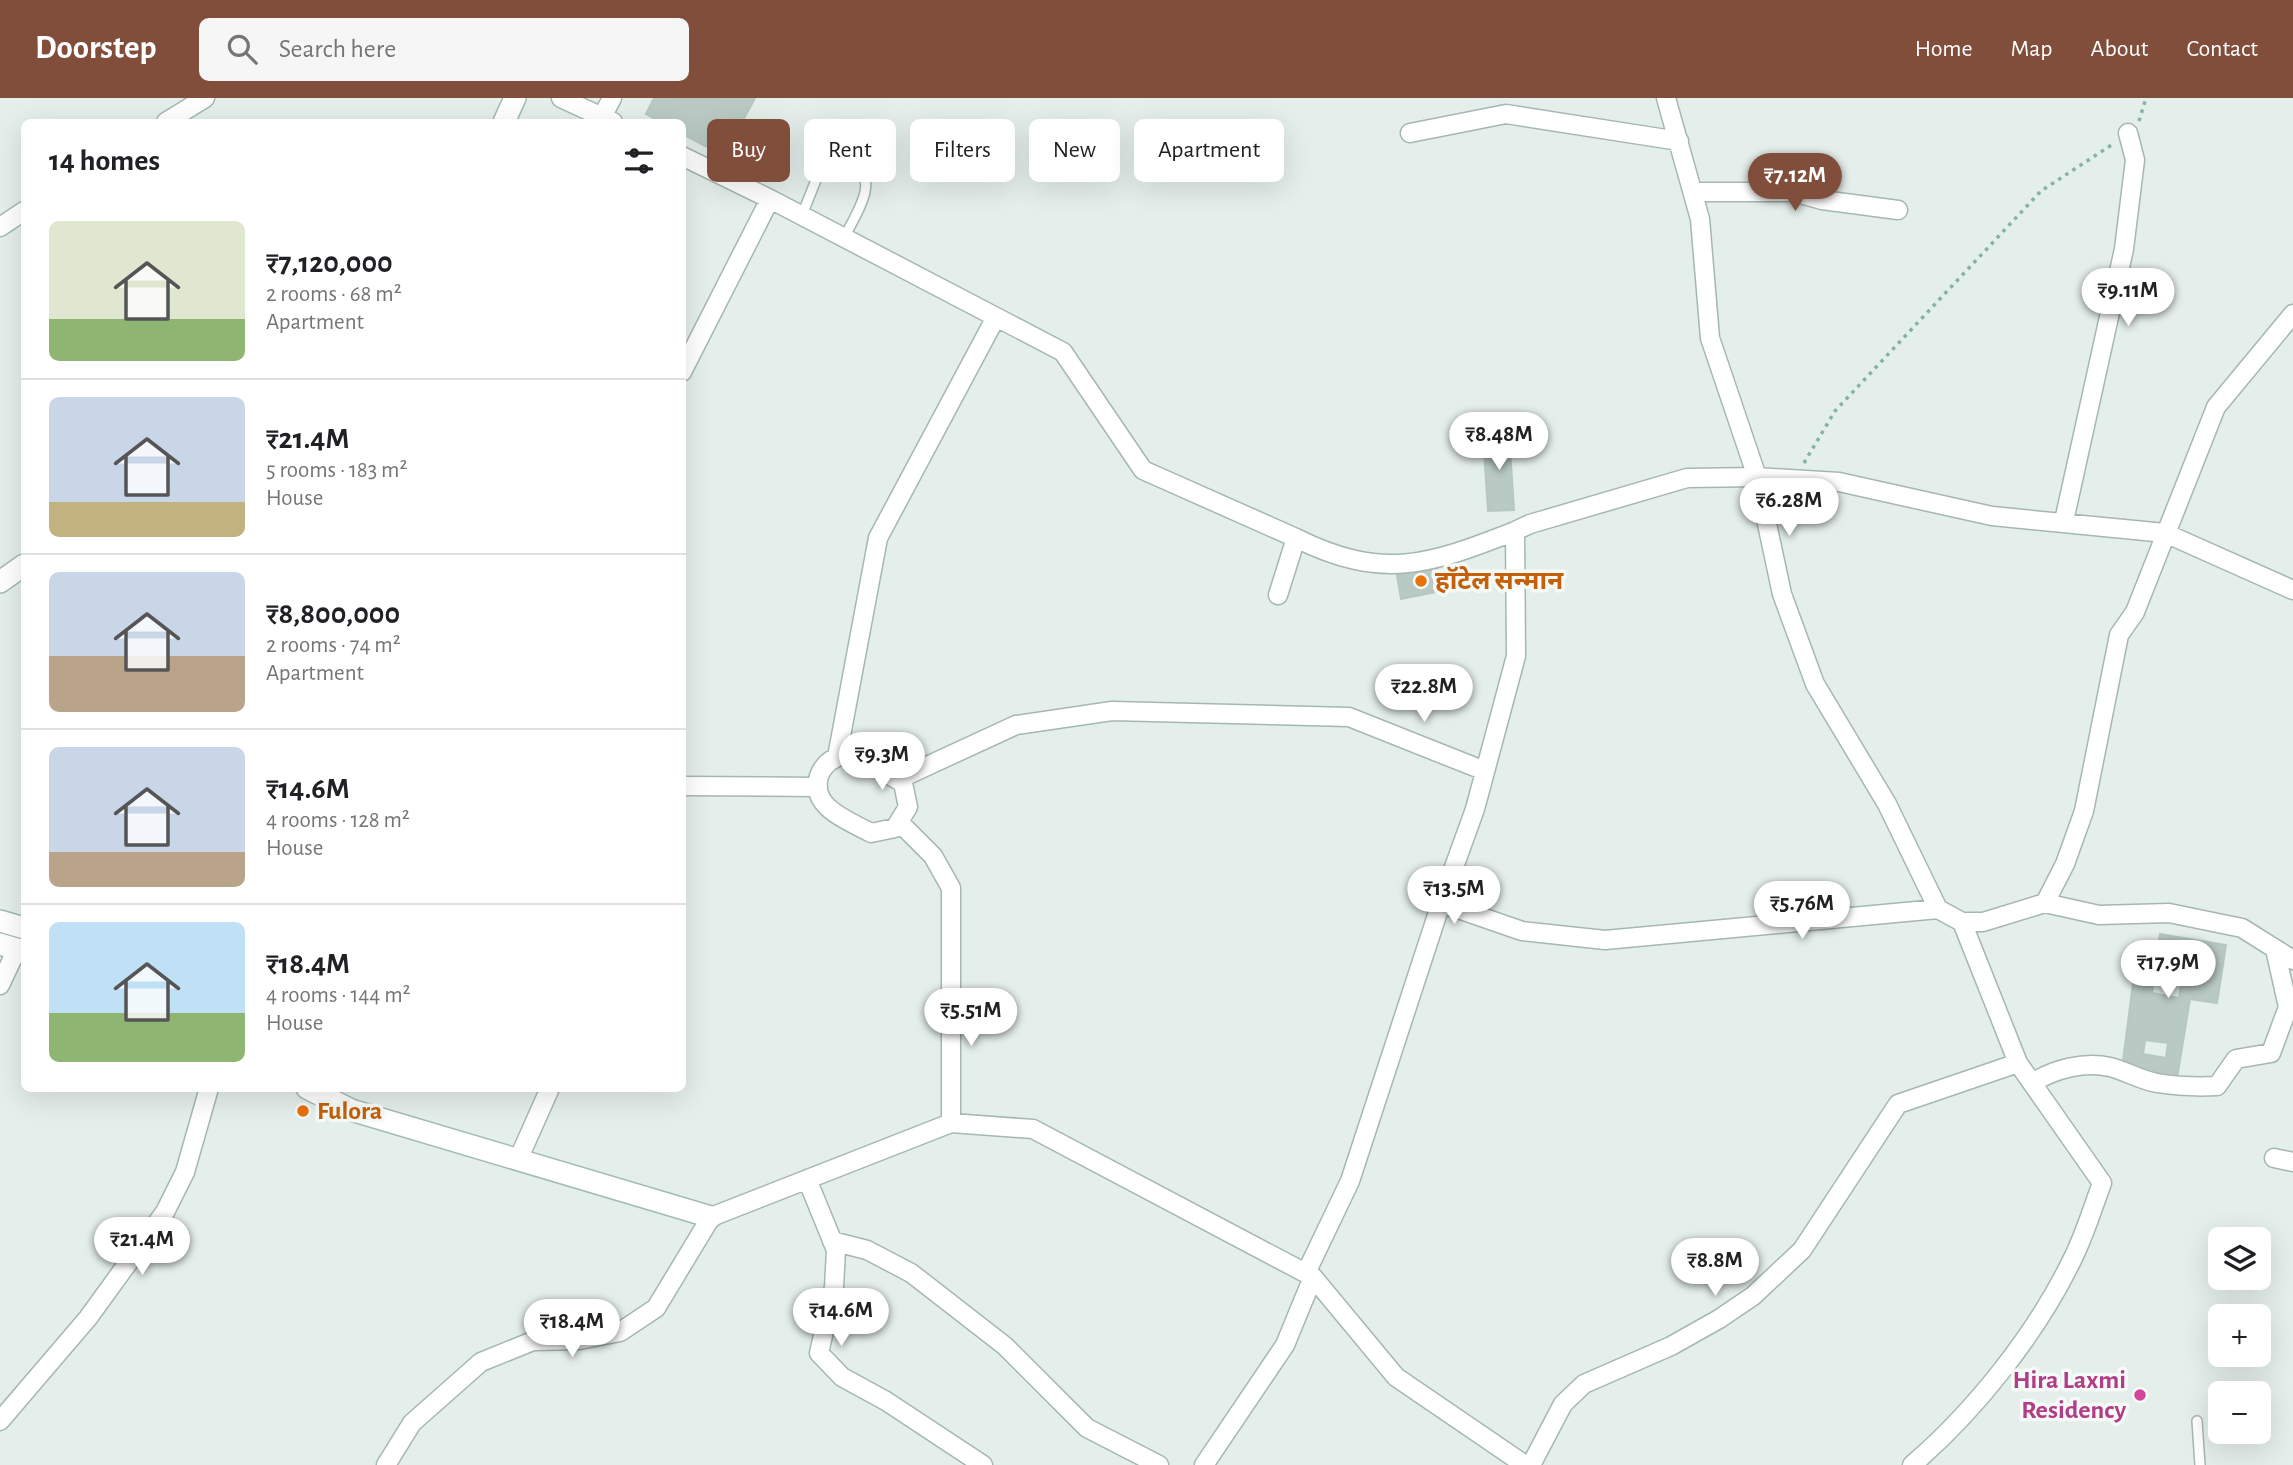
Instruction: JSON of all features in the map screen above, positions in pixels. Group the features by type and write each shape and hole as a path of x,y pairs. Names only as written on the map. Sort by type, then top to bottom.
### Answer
{"street":[{"path":"171,119 205,98"},
{"path":"506,119 515,98"},
{"path":"561,98 606,119"},
{"path":"608,119 612,98"},
{"path":"1666,98 1700,219 1710,338 1757,477 1782,594 1815,684 1887,804 1938,909"},
{"path":"1410,134 1506,114 1679,141"},
{"path":"2064,521 2124,249 2135,160 2128,133"},
{"path":"686,158 802,215 1063,352 1143,470 1329,555 1387,566 1440,557 1530,524 1687,478 1757,477 1839,482 1992,516 2165,533 2293,590"},
{"path":"1694,192 1793,192 1822,200 1898,209"},
{"path":"686,364 770,199"},
{"path":"0,227 21,213"},
{"path":"2045,903 2065,864 2084,811 2119,635 2135,611 2216,407 2293,314"},
{"path":"837,757 878,538 996,317"},
{"path":"1204,1465 1285,1345 1310,1275 1350,1181 1441,903 1475,809 1516,656 1515,531"},
{"path":"1278,595 1296,538"},
{"path":"0,582 21,567"},
{"path":"899,779 1016,725 1112,711 1349,717 1485,771"},
{"path":"856,755 899,779 906,789 908,801 906,813 900,823 890,831 872,833 829,810 821,800 818,787 822,769 837,757 856,755"},
{"path":"686,786 818,787"},
{"path":"900,823 933,856 951,888 951,1123"},
{"path":"1441,903 1522,931 1605,940 1938,909 1962,922 1983,922 2045,903 2099,915 2169,913 2242,928 2293,960"},
{"path":"0,921 21,927"},
{"path":"1912,1465 1951,1432 2026,1336 2073,1258 2102,1182 2018,1063 1962,922"},
{"path":"0,985 14,948"},
{"path":"2032,1083 2043,1076 2079,1065 2108,1066 2128,1076 2158,1083 2217,1086 2236,1059 2271,1054 2281,1031 2288,1007 2274,958 2275,949"},
{"path":"1531,1465 1563,1404 1584,1384 1671,1346 1719,1319 1753,1296 1802,1250 1898,1104 2018,1063"},
{"path":"0,1421 88,1318 165,1212 185,1172 208,1092"},
{"path":"315,1092 351,1110 711,1217"},
{"path":"519,1160 548,1092"},
{"path":"386,1465 412,1423 481,1362 533,1341 579,1339 620,1332 656,1308 711,1217 951,1123 1033,1129 1310,1275 1396,1377 1525,1465"},
{"path":"2274,1158 2293,1162"},
{"path":"807,1179 836,1250 834,1287 819,1353 842,1377 886,1401 983,1465"},
{"path":"832,1241 867,1250 911,1273 1005,1346 1087,1428 1159,1465"}],"lane":[{"path":"802,215 818,175 832,159 842,158 860,167 867,179 864,197 844,238"},
{"path":"2197,1421 2200,1465"}],"path":[{"path":"1794,479 1835,411 1899,340 1932,310 1976,258 2040,191 2128,133 2139,122 2146,98"}],"building":[{"path":"654,98 755,98 744,119 707,119 707,147 686,136 686,119 655,119 646,114"},
{"path":"1509,433 1514,510 1488,511 1483,435"},
{"path":"1436,562 1441,591 1401,599 1396,570"},
{"path":"2160,934 2226,945 2217,1003 2190,999 2177,1078 2122,1069 2138,944 2158,948","holes":["2156,966 2183,970 2179,998 2152,993","2145,1040 2168,1043 2166,1058 2143,1054"]}],"place":[{"name":"हॉटेल सन्मान","path":"1421,581"},
{"name":"Fulora","path":"303,1111"},
{"name":"Hira Laxmi Residency","path":"2140,1395"}]}
